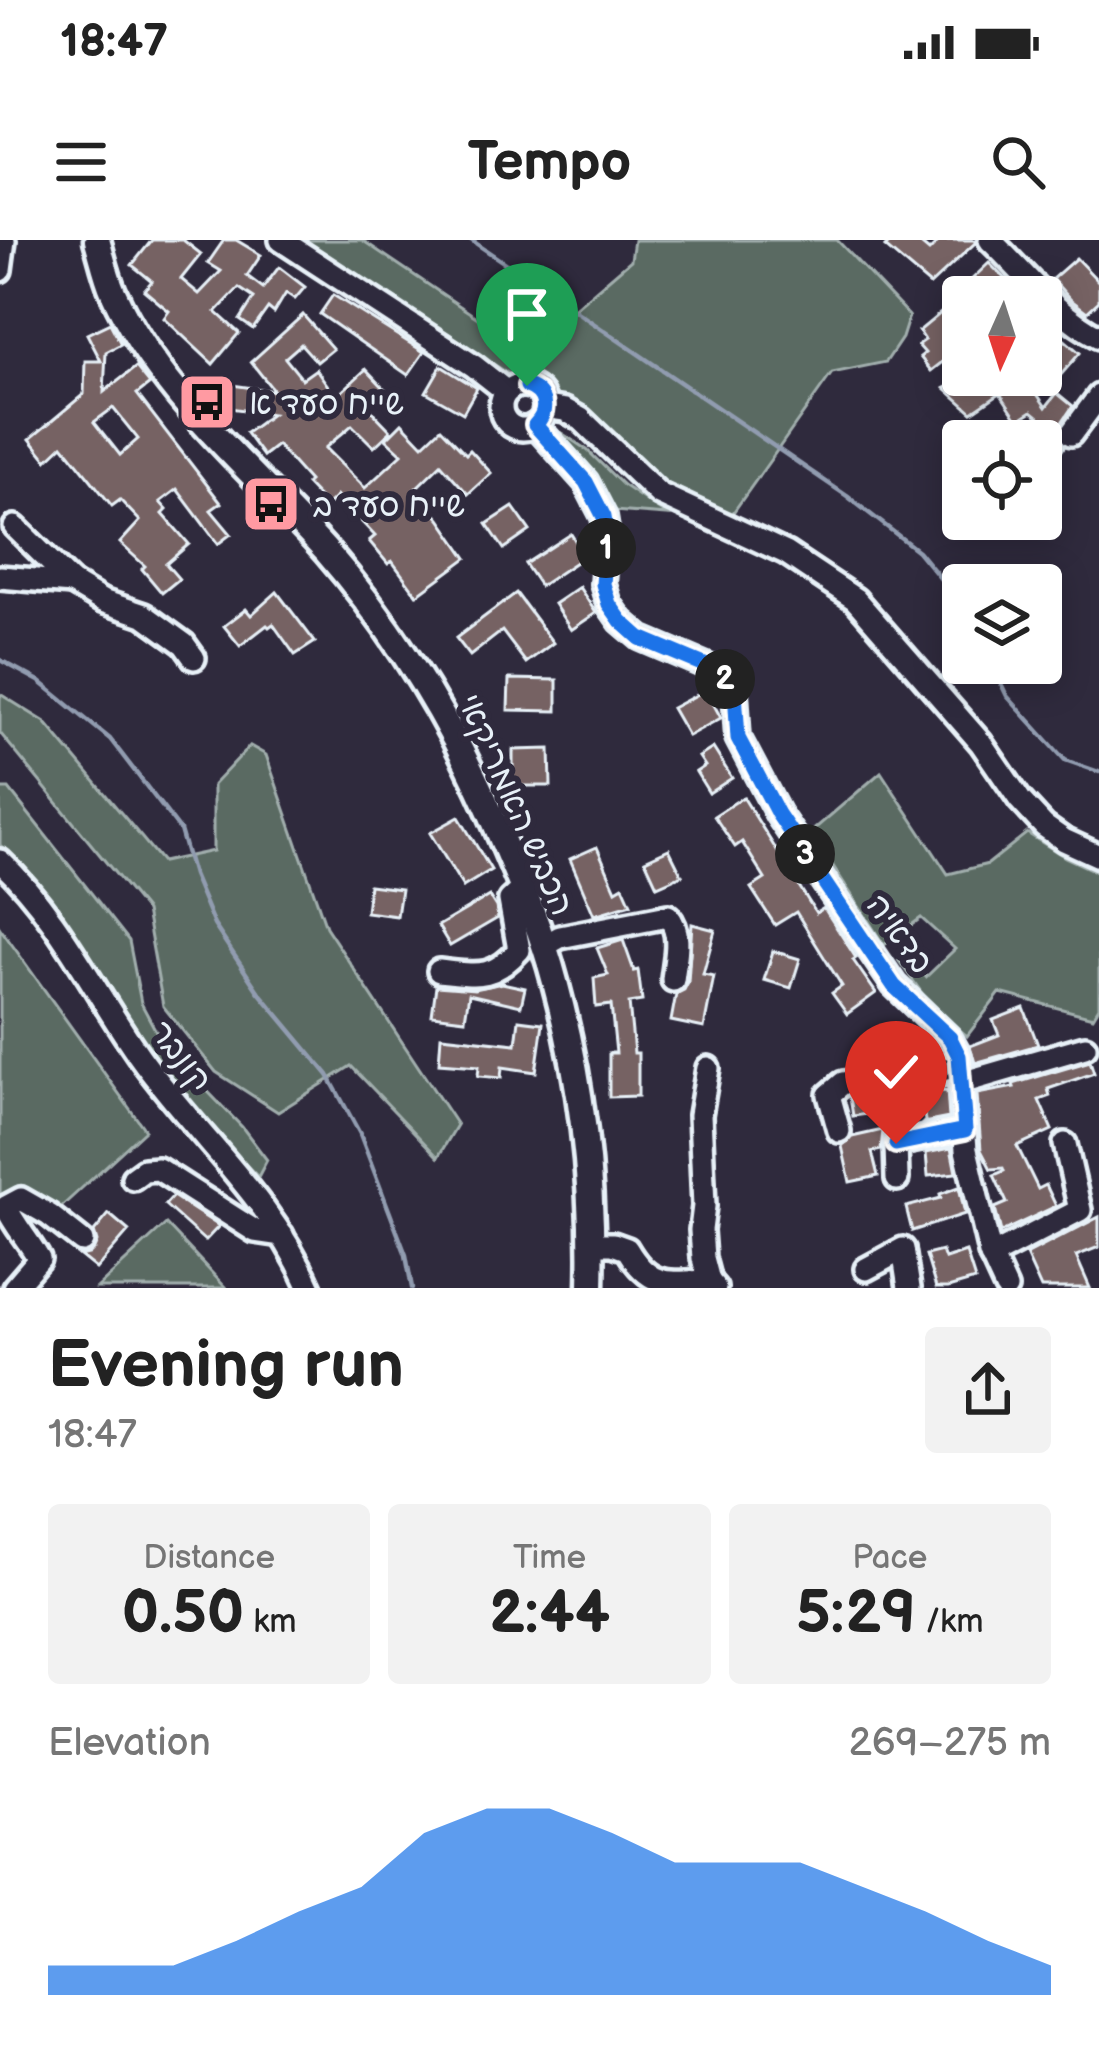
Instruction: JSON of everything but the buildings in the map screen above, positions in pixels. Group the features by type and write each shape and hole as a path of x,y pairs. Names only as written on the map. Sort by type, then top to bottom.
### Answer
{"main road":[{"name":"הכביש האמריקאי","path":"97,240 110,287 151,358 180,396 327,553 377,616 426,685 479,784 523,888 559,998 583,1116 591,1288"}],"street":[{"path":"0,270 4,240"},
{"path":"281,240 507,392"},
{"path":"990,240 1047,301 1099,337"},
{"path":"540,416 540,393 520,385 507,392 501,410 508,423 521,428 540,416 565,410 581,419 659,494 786,553 855,598 981,743 1044,826 1099,856"},
{"path":"1071,434 1099,396"},
{"name":"בדאיה","path":"540,416 604,517 603,584 609,604 640,638 723,676 735,692 738,738 778,814 894,986 950,1038 959,1056 974,1187 991,1256 1006,1288"},
{"path":"15,527 72,583 102,601 144,615 184,644 194,658"},
{"path":"0,578 72,583"},
{"name":"קונבר","path":"0,861 43,910 170,1098 260,1201 310,1288"},
{"path":"439,971 478,975 503,968 519,950 510,900 523,888"},
{"path":"544,946 560,938 668,916 677,934 673,980"},
{"path":"838,1131 829,1095 843,1083 961,1075 1084,1047"},
{"path":"592,1244 627,1250 640,1274 651,1278 712,1284 700,1229 704,1187 700,1115 708,1069"},
{"path":"897,1179 896,1144 965,1130"},
{"path":"991,1256 1080,1210 1064,1144"},
{"path":"133,1178 144,1170 158,1169 255,1231 282,1235"},
{"path":"14,1288 39,1259 14,1224 5,1208 8,1205 21,1199 82,1240"},
{"path":"866,1269 903,1249 909,1288"}],"green space":[{"path":"297,240 362,240 488,325 535,342 631,260 634,240 837,240 909,316 886,362 832,373 732,514 646,473 536,391"},
{"path":"560,432 587,450 623,485 667,515 614,511"},
{"path":"0,694 45,722 162,862 213,851 213,785 250,746 266,755 326,927 457,1125 438,1157 351,1066 278,1112 216,1072 163,1006 146,911 0,733"},
{"path":"881,772 948,874 988,864 1027,833 1099,873 1099,1007 1093,1017 1000,993 967,1036 932,1007 899,961 909,956 926,977 955,949 921,918 884,945 811,832"},
{"path":"0,789 9,789 129,941 141,1003 164,1046 267,1160 258,1177 187,1104 22,865 0,845"},
{"path":"0,928 145,1130 59,1209 0,1201"},
{"path":"166,1224 226,1288 97,1288"}],"waterway":[{"path":"471,240 847,496 918,551 942,580"},
{"path":"0,660 39,681 110,739 180,830 214,925 258,991 328,1075 360,1134 406,1255 412,1288"},
{"path":"1001,684 1065,760 1099,772"}],"place":[{"name":"שייח סעד א","path":"207,402"},
{"name":"שייח סעד ב","path":"271,504"}],"route":[{"path":"527,386 540,393 545,407 535,425 586,482 604,517 603,584 609,604 640,638 723,676 735,692 738,738 778,814 894,986 950,1038 959,1056 965,1130 896,1144"}]}
